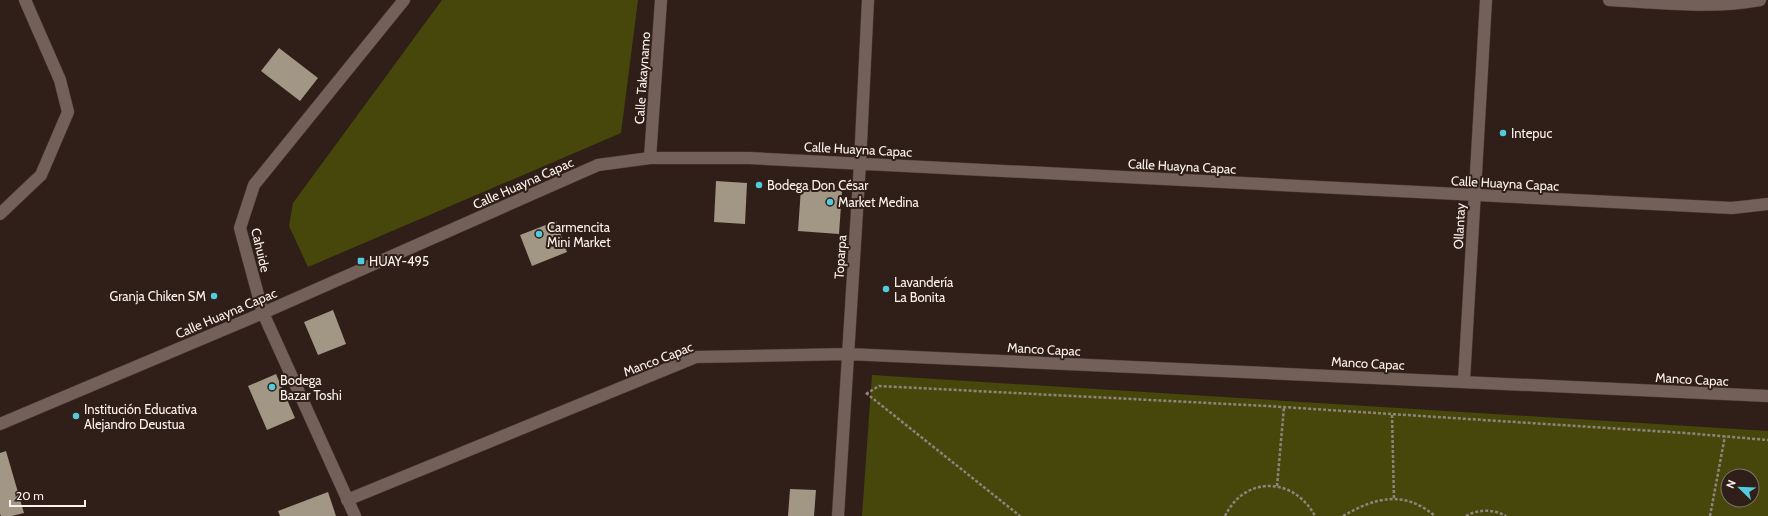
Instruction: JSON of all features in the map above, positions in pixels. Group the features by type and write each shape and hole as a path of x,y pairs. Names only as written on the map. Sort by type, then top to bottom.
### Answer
{"street":[{"path":"0,214 41,175 68,112 60,80 25,0"},
{"name":"Cahuide","path":"355,516 263,313 240,228 254,185 404,0"},
{"name":"Calle Takaynamo","path":"650,158 661,0"},
{"name":"Toparpa","path":"838,516 860,163 868,0"},
{"name":"Ollantay","path":"1464,381 1486,0"},
{"path":"1609,0 1708,5 1739,4 1760,0"},
{"name":"Calle Huayna Capac","path":"0,424 263,313 598,166 650,158 710,157 860,163 1732,208 1768,204"},
{"name":"Manco Capac","path":"347,500 696,357 848,354 1768,396"}],"path":[{"path":"866,393 880,386 1284,407 1768,440"},
{"path":"865,401 866,393"},
{"path":"866,393 1020,516"},
{"path":"1277,486 1284,407"},
{"path":"1392,414 1394,499"},
{"path":"1710,516 1725,436"},
{"path":"1225,516 1238,497 1250,490 1263,486 1277,486 1290,490 1301,497 1316,516"},
{"path":"1343,516 1372,501 1400,498 1428,510 1435,516"},
{"path":"1466,516 1481,511 1492,511 1506,516"}],"shaded area":[{"path":"442,0 638,0 621,133 308,267 289,226 293,203"},
{"path":"872,375 1768,431 1768,516 862,516"}],"building":[{"path":"279,48 318,78 300,101 261,71"},
{"path":"716,181 747,183 745,224 714,222"},
{"path":"801,188 842,191 839,234 798,231"},
{"path":"556,221 567,252 532,266 520,235"},
{"path":"333,310 346,344 318,355 304,322"},
{"path":"276,374 295,418 267,430 248,386"},
{"path":"6,451 24,513 12,516 1,516 0,514 0,453"},
{"path":"790,489 816,490 814,516 788,516"},
{"path":"328,492 336,516 280,516 278,511"}],"place":[{"name":"Intepuc","path":"1503,133"},
{"name":"Bodega Don César","path":"759,185"},
{"name":"Market Medina","path":"830,202"},
{"name":"Carmencita Mini Market","path":"539,234"},
{"name":"HUAY-495","path":"361,261"},
{"name":"Lavandería La Bonita","path":"886,289"},
{"name":"Granja Chiken SM","path":"214,296"},
{"name":"Bodega Bazar Toshi","path":"272,387"},
{"name":"Institución Educativa Alejandro Deustua","path":"76,416"}]}
